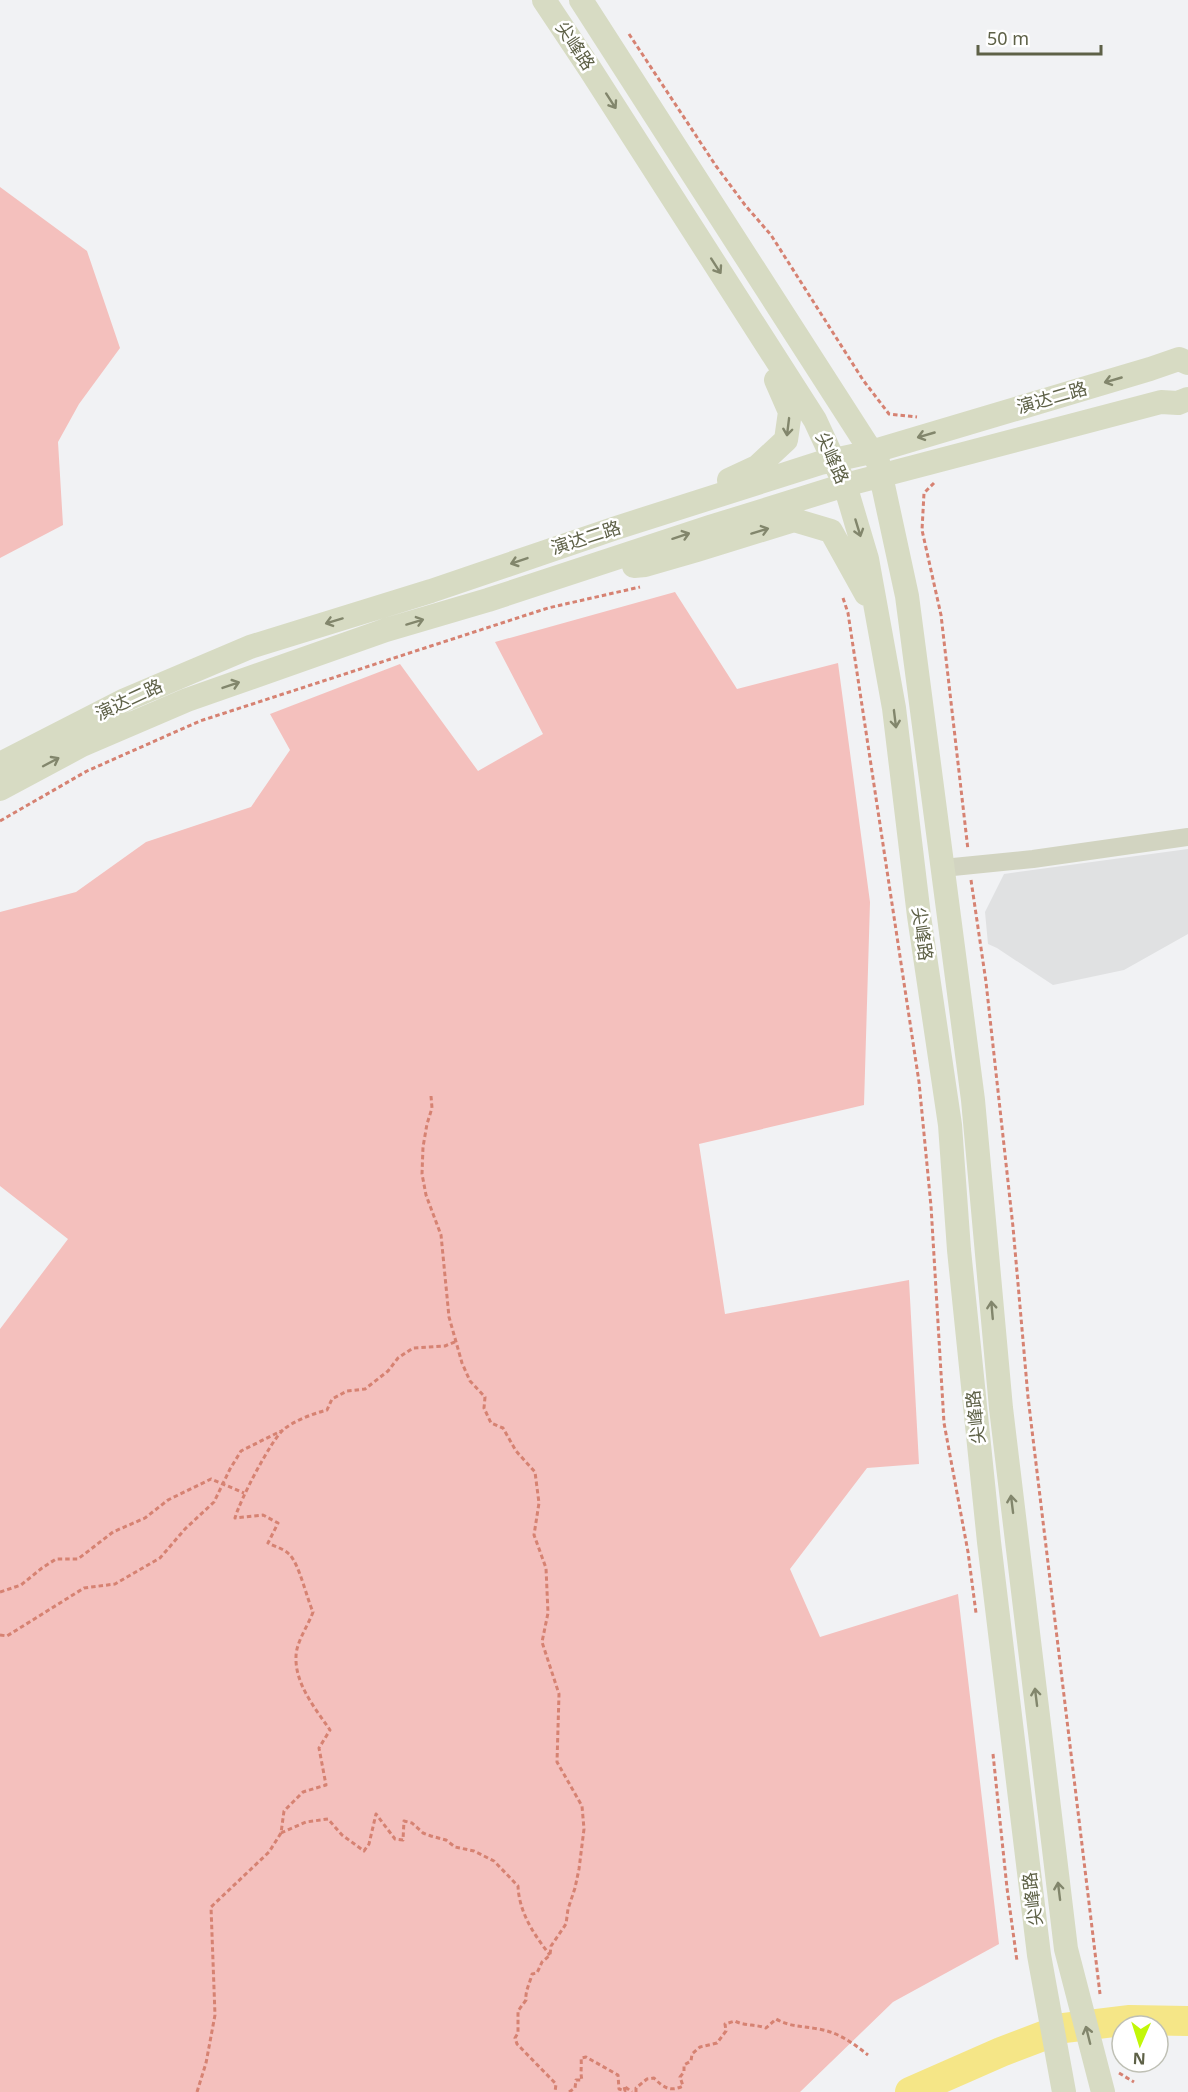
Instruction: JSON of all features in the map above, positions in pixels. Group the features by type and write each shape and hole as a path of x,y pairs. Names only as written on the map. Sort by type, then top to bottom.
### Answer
{"main road":[{"name":"尖峰路","path":"544,0 815,420 845,485 867,559 894,708 919,916 950,1125 959,1250 1028,1958 1064,2092"},
{"name":"尖峰路","path":"584,4 878,462 907,596 973,1100 1000,1407 1066,1949 1103,2092"},
{"path":"562,28 584,4"},
{"path":"663,182 687,164"},
{"path":"628,525 757,467 786,441 790,412 747,315"},
{"name":"演达二路","path":"0,764 125,700 250,647 439,588 833,459 871,452 1150,369 1179,358 1188,363"},
{"path":"1162,363 1157,371 1161,391 1180,401"},
{"name":"演达二路","path":"0,789 82,745 187,700 386,630 845,485 1161,402 1180,401"},
{"path":"581,569 645,565 794,520 831,531 860,580 878,619"},
{"path":"439,588 448,612"},
{"path":"125,700 136,722"},
{"path":"941,1068 968,1064"}],"street":[{"path":"943,868 1033,859 1188,837"}],"path":[{"path":"626,29 716,166 771,235 863,380 889,414 918,418"},
{"path":"935,481 924,493 922,530 941,615 969,865 986,982 1013,1227 1028,1397 1099,1988"},
{"path":"0,821 87,771 200,721 548,608 643,586"},
{"path":"842,594 848,613 919,1082 932,1206 944,1424 968,1552 977,1621"},
{"path":"431,1096 432,1108 423,1147 422,1174 426,1195 441,1234 449,1317 462,1363 470,1381 484,1397 484,1408 491,1423 503,1428 516,1451 535,1472 539,1503 534,1535 546,1568 548,1613 542,1642 559,1694 557,1762 582,1806 584,1829 579,1869 566,1924 551,1946 550,1955 542,1962 537,1973 532,1974 525,1993 526,2000 518,2012 518,2033 515,2038 517,2044 556,2084 555,2092"},
{"path":"0,1635 8,1636 84,1588 115,1584 160,1558 185,1529 214,1502 241,1451 313,1414 327,1410 332,1398 347,1390 365,1389 388,1371 398,1358 413,1348 445,1346 457,1341"},
{"path":"197,2092 206,2062 215,2015 212,1907 269,1852 281,1833 284,1811 303,1792 326,1785 319,1748 330,1730 304,1690 296,1656 313,1612 300,1573 290,1555 268,1543 278,1524 263,1515 235,1518 244,1493 283,1430"},
{"path":"0,1592 21,1585 56,1559 78,1559 113,1532 145,1518 168,1500 211,1479 244,1493"},
{"path":"992,1746 1006,1888 1028,1958"},
{"path":"281,1833 306,1822 328,1819 342,1835 364,1851 369,1844 376,1814 395,1839 403,1840 404,1821 412,1823 423,1833 446,1840 455,1847 474,1851 494,1861 518,1886 518,1903 534,1935 550,1955"},
{"path":"568,2092 575,2088 576,2080 582,2080 581,2058 586,2057 618,2075 619,2090 625,2091 624,2086 634,2092 647,2079 654,2078 666,2090 672,2091 683,2086 680,2077 684,2072 684,2065 691,2061 692,2054 700,2047 717,2043 726,2031 725,2024 735,2021 741,2025 766,2028 776,2019 786,2025 832,2032 849,2040 868,2055"},
{"path":"1120,2074 1134,2082"}],"shaded area":[{"path":"0,187 87,251 120,348 79,404 58,442 63,525 0,558"},
{"path":"675,592 737,689 838,663 870,902 864,1105 699,1144 725,1314 909,1280 919,1464 867,1468 790,1569 820,1637 958,1594 999,1944 893,2002 800,2092 0,2092 0,1329 68,1239 0,1186 0,912 76,892 146,842 251,807 290,750 270,714 400,664 478,771 543,734 495,642"},
{"path":"1188,849 1188,934 1124,970 1053,985 988,944 985,912 1004,874"}],"waterway":[{"path":"910,2092 1001,2052 1064,2028 1130,2020 1188,2021"}]}
